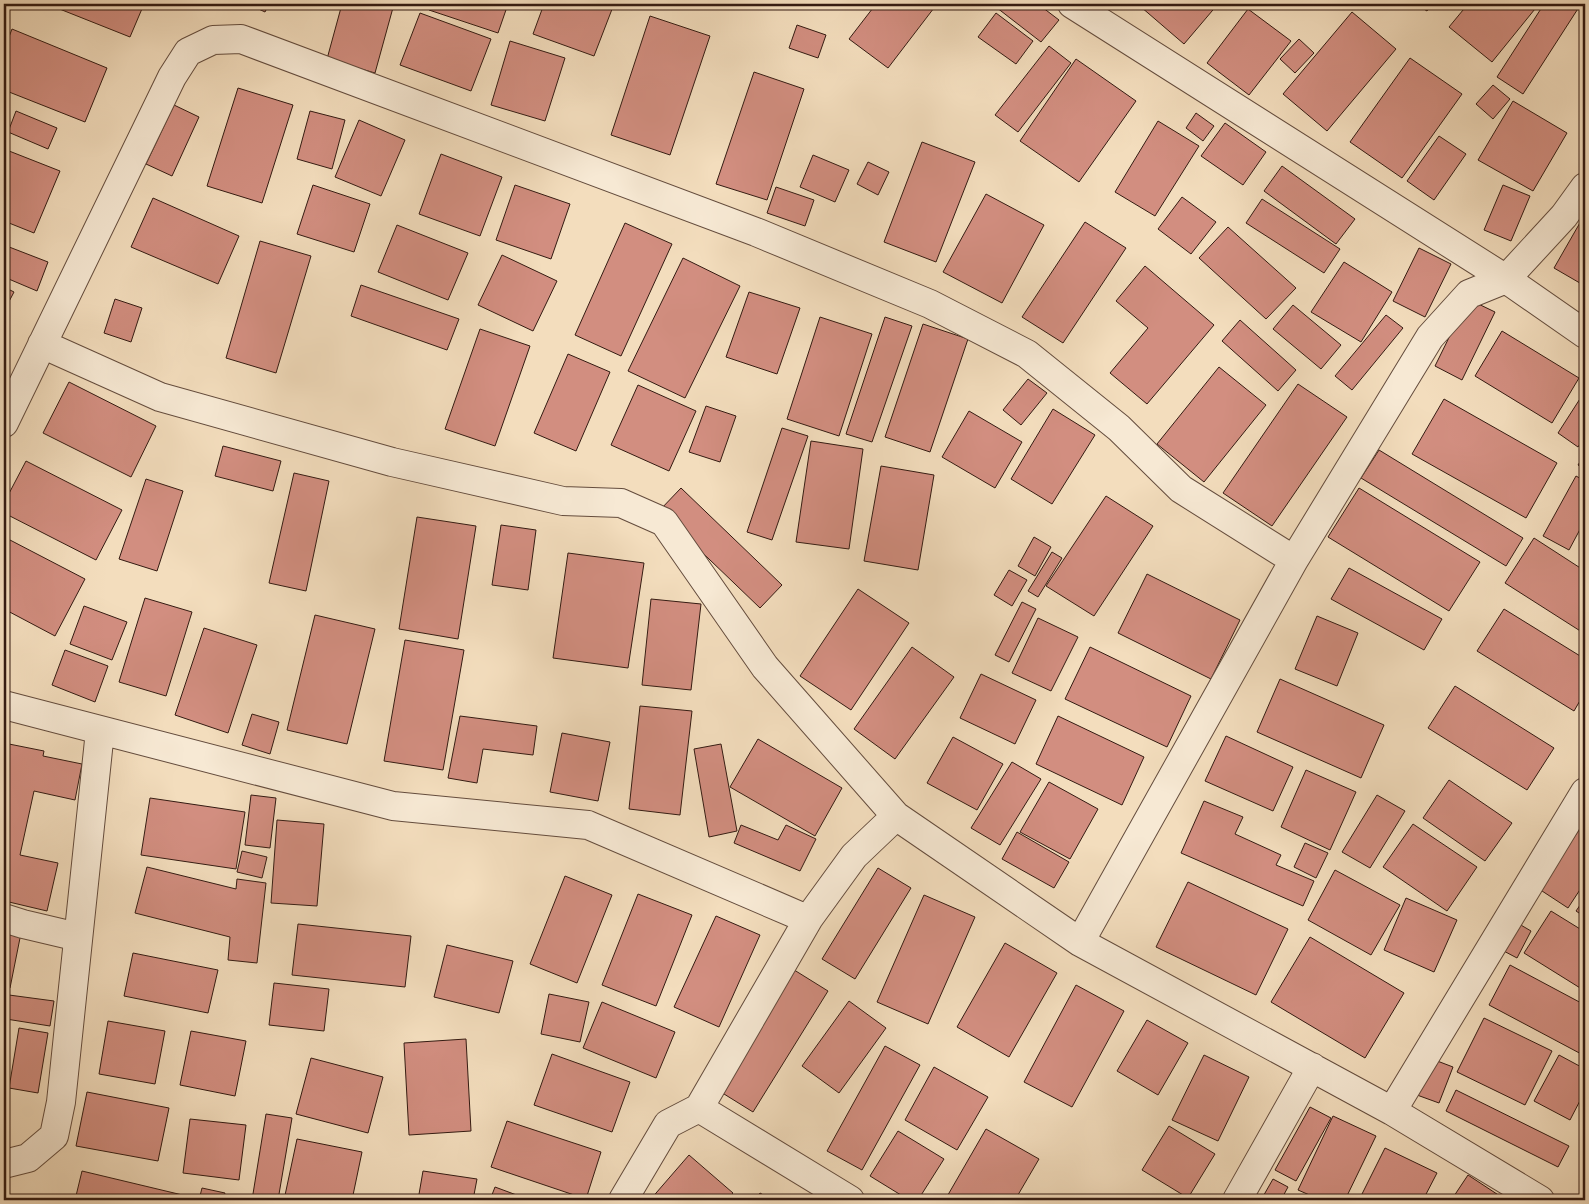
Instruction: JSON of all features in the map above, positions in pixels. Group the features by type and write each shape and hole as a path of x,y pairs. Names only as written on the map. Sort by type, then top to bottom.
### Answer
{"street":[{"path":"1072,4 1506,279 1585,334"},
{"path":"4,423 180,64 188,52 213,40 241,39 756,232 930,304 1027,354 1119,428 1181,490 1294,560"},
{"path":"1080,942 1294,560 1430,337 1469,294 1506,279 1564,216 1585,188"},
{"path":"42,344 160,397 401,464 563,501 621,503 664,522 765,667 896,816 1080,942 1392,1111 1540,1200"},
{"path":"4,705 393,806 588,824 800,916 809,918"},
{"path":"4,1164 28,1158 54,1136 61,1102 100,731"},
{"path":"1392,1111 1585,792"},
{"path":"622,1200 668,1124 699,1108 809,918 854,856 896,816"},
{"path":"4,918 78,937"},
{"path":"1237,1200 1312,1067"},
{"path":"699,1108 850,1200"}],"building":[{"path":"47,4 144,4 130,37"},
{"path":"248,4 269,4 265,12"},
{"path":"342,4 394,4 375,73 327,59"},
{"path":"431,4 508,4 498,33 429,10"},
{"path":"544,4 614,4 594,56 533,34"},
{"path":"876,4 937,4 888,68 849,39"},
{"path":"992,4 1038,4 1059,20 1041,42"},
{"path":"1144,4 1218,4 1184,44 1141,7"},
{"path":"1416,4 1432,4 1427,11"},
{"path":"1468,4 1539,4 1492,62 1449,27"},
{"path":"1544,4 1581,4 1523,94 1497,77"},
{"path":"1248,9 1291,41 1249,95 1207,63"},
{"path":"1352,12 1396,49 1327,131 1283,94"},
{"path":"420,13 491,39 471,91 400,65"},
{"path":"996,13 1033,41 1016,64 978,37"},
{"path":"650,16 710,36 670,155 611,135"},
{"path":"797,25 826,35 818,58 789,48"},
{"path":"12,29 107,68 85,122 4,90 4,50"},
{"path":"1299,39 1314,53 1295,73 1280,59"},
{"path":"510,41 565,58 545,121 491,105"},
{"path":"1049,46 1071,63 1018,132 995,115"},
{"path":"1410,58 1462,94 1402,178 1350,142"},
{"path":"1076,59 1136,101 1079,182 1020,141"},
{"path":"754,72 804,89 767,200 716,184"},
{"path":"1493,85 1510,99 1493,119 1476,104"},
{"path":"238,88 293,105 262,203 207,186"},
{"path":"1513,101 1567,133 1533,191 1478,160"},
{"path":"174,105 199,117 172,176 146,164"},
{"path":"16,111 57,128 48,149 8,132"},
{"path":"310,111 345,120 332,169 297,159"},
{"path":"1196,113 1214,126 1203,141 1186,128"},
{"path":"359,120 405,140 381,196 335,177"},
{"path":"1158,121 1199,146 1155,216 1115,192"},
{"path":"1225,123 1266,152 1243,185 1201,156"},
{"path":"1439,136 1466,154 1434,200 1407,181"},
{"path":"922,142 975,162 936,262 884,242"},
{"path":"4,149 60,171 34,233 4,221"},
{"path":"441,154 502,177 480,236 419,214"},
{"path":"813,155 849,170 835,202 800,187"},
{"path":"868,162 889,172 878,195 857,184"},
{"path":"1282,166 1355,219 1336,244 1264,191"},
{"path":"313,185 370,204 354,252 297,234"},
{"path":"515,185 570,204 551,259 496,240"},
{"path":"1503,185 1530,196 1511,241 1484,230"},
{"path":"776,187 814,200 805,226 767,213"},
{"path":"986,194 1044,225 1002,303 943,272"},
{"path":"1182,197 1216,222 1191,254 1158,229"},
{"path":"153,198 239,236 218,284 131,247"},
{"path":"1262,199 1340,249 1324,273 1246,223"},
{"path":"1585,214 1585,286 1554,268"},
{"path":"1085,222 1126,248 1063,343 1022,317"},
{"path":"625,223 672,244 621,356 575,335"},
{"path":"397,225 468,253 448,300 378,272"},
{"path":"1228,227 1296,288 1266,319 1199,258"},
{"path":"260,241 311,256 276,373 226,358"},
{"path":"4,245 48,262 37,291 4,277"},
{"path":"1419,248 1451,264 1425,317 1393,301"},
{"path":"502,255 557,281 533,331 478,305"},
{"path":"683,258 740,286 685,398 628,371"},
{"path":"1344,262 1392,292 1361,342 1311,312"},
{"path":"1145,266 1214,325 1147,404 1110,373 1148,328 1116,301"},
{"path":"361,285 459,319 447,350 351,316"},
{"path":"4,287 14,292 4,311"},
{"path":"749,292 800,308 777,374 726,357"},
{"path":"115,299 142,308 131,342 104,333"},
{"path":"1468,299 1495,312 1462,380 1435,366"},
{"path":"1293,305 1341,345 1321,369 1273,329"},
{"path":"1386,315 1403,328 1352,390 1335,376"},
{"path":"820,317 872,334 839,436 787,419"},
{"path":"885,317 912,326 872,442 846,434"},
{"path":"1240,320 1296,370 1278,391 1222,341"},
{"path":"923,324 968,339 930,452 885,437"},
{"path":"480,329 530,346 495,446 445,429"},
{"path":"1502,331 1579,378 1552,423 1475,376"},
{"path":"568,354 610,372 576,451 534,433"},
{"path":"1219,367 1266,405 1204,482 1157,444"},
{"path":"1028,379 1047,393 1021,425 1003,410"},
{"path":"69,382 156,426 131,477 43,433"},
{"path":"1298,384 1347,417 1272,526 1223,493"},
{"path":"638,385 696,411 669,471 611,445"},
{"path":"1585,391 1585,436 1578,447 1558,433"},
{"path":"1444,399 1557,463 1526,518 1412,454"},
{"path":"706,406 736,416 720,462 689,452"},
{"path":"1053,409 1095,435 1052,504 1011,479"},
{"path":"969,411 1022,442 995,488 942,457"},
{"path":"782,428 808,436 772,540 747,532"},
{"path":"811,441 863,449 849,549 796,542"},
{"path":"223,446 281,461 273,491 215,476"},
{"path":"1379,450 1523,538 1506,566 1361,478"},
{"path":"1585,454 1585,470 1578,465"},
{"path":"26,461 122,510 96,560 4,513 4,503"},
{"path":"881,466 934,475 918,570 864,561"},
{"path":"294,473 329,481 306,591 269,583"},
{"path":"1576,476 1585,481 1585,520 1569,550 1543,536"},
{"path":"146,479 183,491 157,571 119,559"},
{"path":"681,488 782,585 760,608 659,511"},
{"path":"1359,488 1480,562 1449,611 1328,537"},
{"path":"1106,496 1153,526 1094,616 1046,586"},
{"path":"417,517 476,526 458,639 399,629"},
{"path":"501,525 536,530 528,590 492,585"},
{"path":"1034,537 1051,547 1035,576 1018,566"},
{"path":"1534,538 1585,571 1585,634 1505,583"},
{"path":"10,540 85,579 55,636 4,609 4,553"},
{"path":"1052,552 1062,558 1038,597 1028,591"},
{"path":"568,553 644,563 628,668 553,658"},
{"path":"1349,568 1442,619 1424,650 1331,599"},
{"path":"1009,570 1027,580 1012,606 994,595"},
{"path":"1147,574 1240,620 1211,679 1118,633"},
{"path":"858,589 909,623 851,710 800,676"},
{"path":"145,598 192,612 166,696 119,682"},
{"path":"651,599 701,604 691,690 642,685"},
{"path":"1022,602 1036,609 1009,662 995,655"},
{"path":"84,606 127,622 112,660 70,644"},
{"path":"1504,609 1585,659 1585,692 1574,711 1477,651"},
{"path":"315,615 375,629 347,744 287,730"},
{"path":"1317,616 1358,633 1337,686 1295,669"},
{"path":"1038,618 1078,637 1051,691 1012,673"},
{"path":"204,628 257,645 228,733 175,715"},
{"path":"405,640 464,650 443,770 384,761"},
{"path":"912,647 954,677 895,759 854,729"},
{"path":"1090,647 1191,696 1167,747 1065,699"},
{"path":"65,650 108,666 95,702 52,685"},
{"path":"981,674 1036,700 1015,744 960,718"},
{"path":"1280,679 1384,725 1361,778 1257,732"},
{"path":"1455,686 1554,748 1527,790 1428,728"},
{"path":"640,706 692,711 680,815 629,809"},
{"path":"252,714 279,722 270,754 242,745"},
{"path":"460,716 537,726 533,755 483,749 477,783 448,778"},
{"path":"1058,716 1144,757 1122,805 1036,764"},
{"path":"562,733 610,742 598,801 550,792"},
{"path":"1226,736 1293,767 1273,811 1205,781"},
{"path":"953,737 1003,764 977,810 927,783"},
{"path":"758,739 842,788 815,836 730,787"},
{"path":"9,744 44,751 43,756 82,764 75,800 34,791 20,855 58,863 47,911 9,902 9,904 4,903 4,768"},
{"path":"721,744 737,831 709,837 694,749"},
{"path":"1012,762 1041,779 1000,845 971,828"},
{"path":"1306,770 1356,792 1330,850 1281,827"},
{"path":"1449,780 1512,823 1485,861 1423,818"},
{"path":"1049,782 1098,809 1070,859 1020,832"},
{"path":"251,795 276,798 270,848 245,845"},
{"path":"1377,795 1405,811 1370,868 1342,852"},
{"path":"150,798 245,812 236,869 141,855"},
{"path":"1204,801 1243,817 1235,834 1281,855 1276,865 1314,881 1303,906 1181,853"},
{"path":"277,820 324,824 317,906 271,903"},
{"path":"1413,824 1477,867 1447,911 1383,867"},
{"path":"741,825 778,840 786,825 816,839 800,871 734,843"},
{"path":"1579,830 1585,834 1585,882 1568,908 1539,889"},
{"path":"1017,832 1069,862 1054,888 1002,859"},
{"path":"1305,843 1328,853 1316,878 1294,867"},
{"path":"242,851 267,857 262,878 237,872"},
{"path":"147,867 236,889 237,879 266,883 257,963 228,960 230,937 135,913"},
{"path":"878,868 911,888 855,979 822,959"},
{"path":"1335,870 1400,905 1371,955 1308,920"},
{"path":"565,876 612,895 577,983 530,964"},
{"path":"1188,882 1288,929 1256,995 1156,947"},
{"path":"638,894 692,915 656,1006 602,985"},
{"path":"924,895 975,917 928,1024 877,1002"},
{"path":"1406,898 1457,920 1434,972 1384,950"},
{"path":"1585,898 1585,917 1576,911"},
{"path":"1551,911 1585,932 1585,991 1524,953"},
{"path":"716,916 760,935 719,1027 674,1007"},
{"path":"1514,921 1531,931 1517,958 1500,949"},
{"path":"298,924 411,936 405,987 292,975"},
{"path":"4,930 21,933 10,988 4,987"},
{"path":"1310,937 1404,993 1365,1058 1271,1002"},
{"path":"1005,943 1057,973 1009,1057 957,1027"},
{"path":"447,945 513,961 499,1013 434,997"},
{"path":"133,953 218,970 208,1013 124,996"},
{"path":"1510,965 1585,1005 1585,1056 1489,1005"},
{"path":"791,968 828,991 753,1112 716,1089"},
{"path":"274,983 329,989 324,1031 269,1025"},
{"path":"1076,985 1124,1011 1072,1107 1024,1082"},
{"path":"549,994 589,1002 580,1042 541,1034"},
{"path":"9,995 54,1001 50,1026 6,1019"},
{"path":"849,1001 886,1028 839,1093 802,1066"},
{"path":"602,1002 675,1032 656,1078 583,1048"},
{"path":"1484,1018 1552,1051 1525,1105 1457,1072"},
{"path":"1147,1020 1188,1043 1158,1095 1117,1071"},
{"path":"108,1021 165,1031 155,1084 99,1074"},
{"path":"19,1028 48,1033 38,1093 9,1088"},
{"path":"191,1031 246,1041 235,1096 180,1085"},
{"path":"466,1039 471,1131 409,1135 404,1043"},
{"path":"885,1046 920,1065 862,1170 827,1151"},
{"path":"552,1054 630,1082 612,1132 534,1105"},
{"path":"1204,1055 1249,1077 1218,1141 1172,1120"},
{"path":"1559,1055 1585,1069 1585,1091 1570,1120 1534,1101"},
{"path":"311,1058 383,1077 368,1133 296,1114"},
{"path":"1432,1059 1453,1067 1439,1103 1417,1095"},
{"path":"934,1067 988,1097 957,1150 905,1120"},
{"path":"1456,1090 1569,1146 1558,1167 1446,1111"},
{"path":"87,1092 169,1108 158,1161 76,1146"},
{"path":"1310,1107 1331,1118 1296,1181 1275,1170"},
{"path":"266,1114 292,1118 278,1200 252,1200"},
{"path":"1333,1116 1376,1136 1345,1200 1321,1200 1298,1190"},
{"path":"190,1119 246,1125 239,1180 183,1173"},
{"path":"507,1121 601,1152 586,1199 491,1167"},
{"path":"1169,1126 1215,1154 1188,1198 1142,1170"},
{"path":"986,1129 1039,1159 1015,1200 945,1200"},
{"path":"898,1131 944,1159 918,1200 909,1200 870,1176"},
{"path":"297,1139 362,1152 352,1200 284,1200"},
{"path":"1385,1148 1437,1173 1423,1200 1359,1200"},
{"path":"689,1155 733,1193 726,1200 650,1200"},
{"path":"82,1171 195,1198 194,1200 75,1200"},
{"path":"423,1171 477,1179 473,1200 418,1200"},
{"path":"1468,1175 1506,1200 1452,1199"},
{"path":"1273,1179 1288,1187 1281,1200 1261,1200"},
{"path":"495,1187 530,1200 490,1200"},
{"path":"202,1188 225,1193 223,1200 199,1200"},
{"path":"760,1193 772,1200 755,1200"}]}
